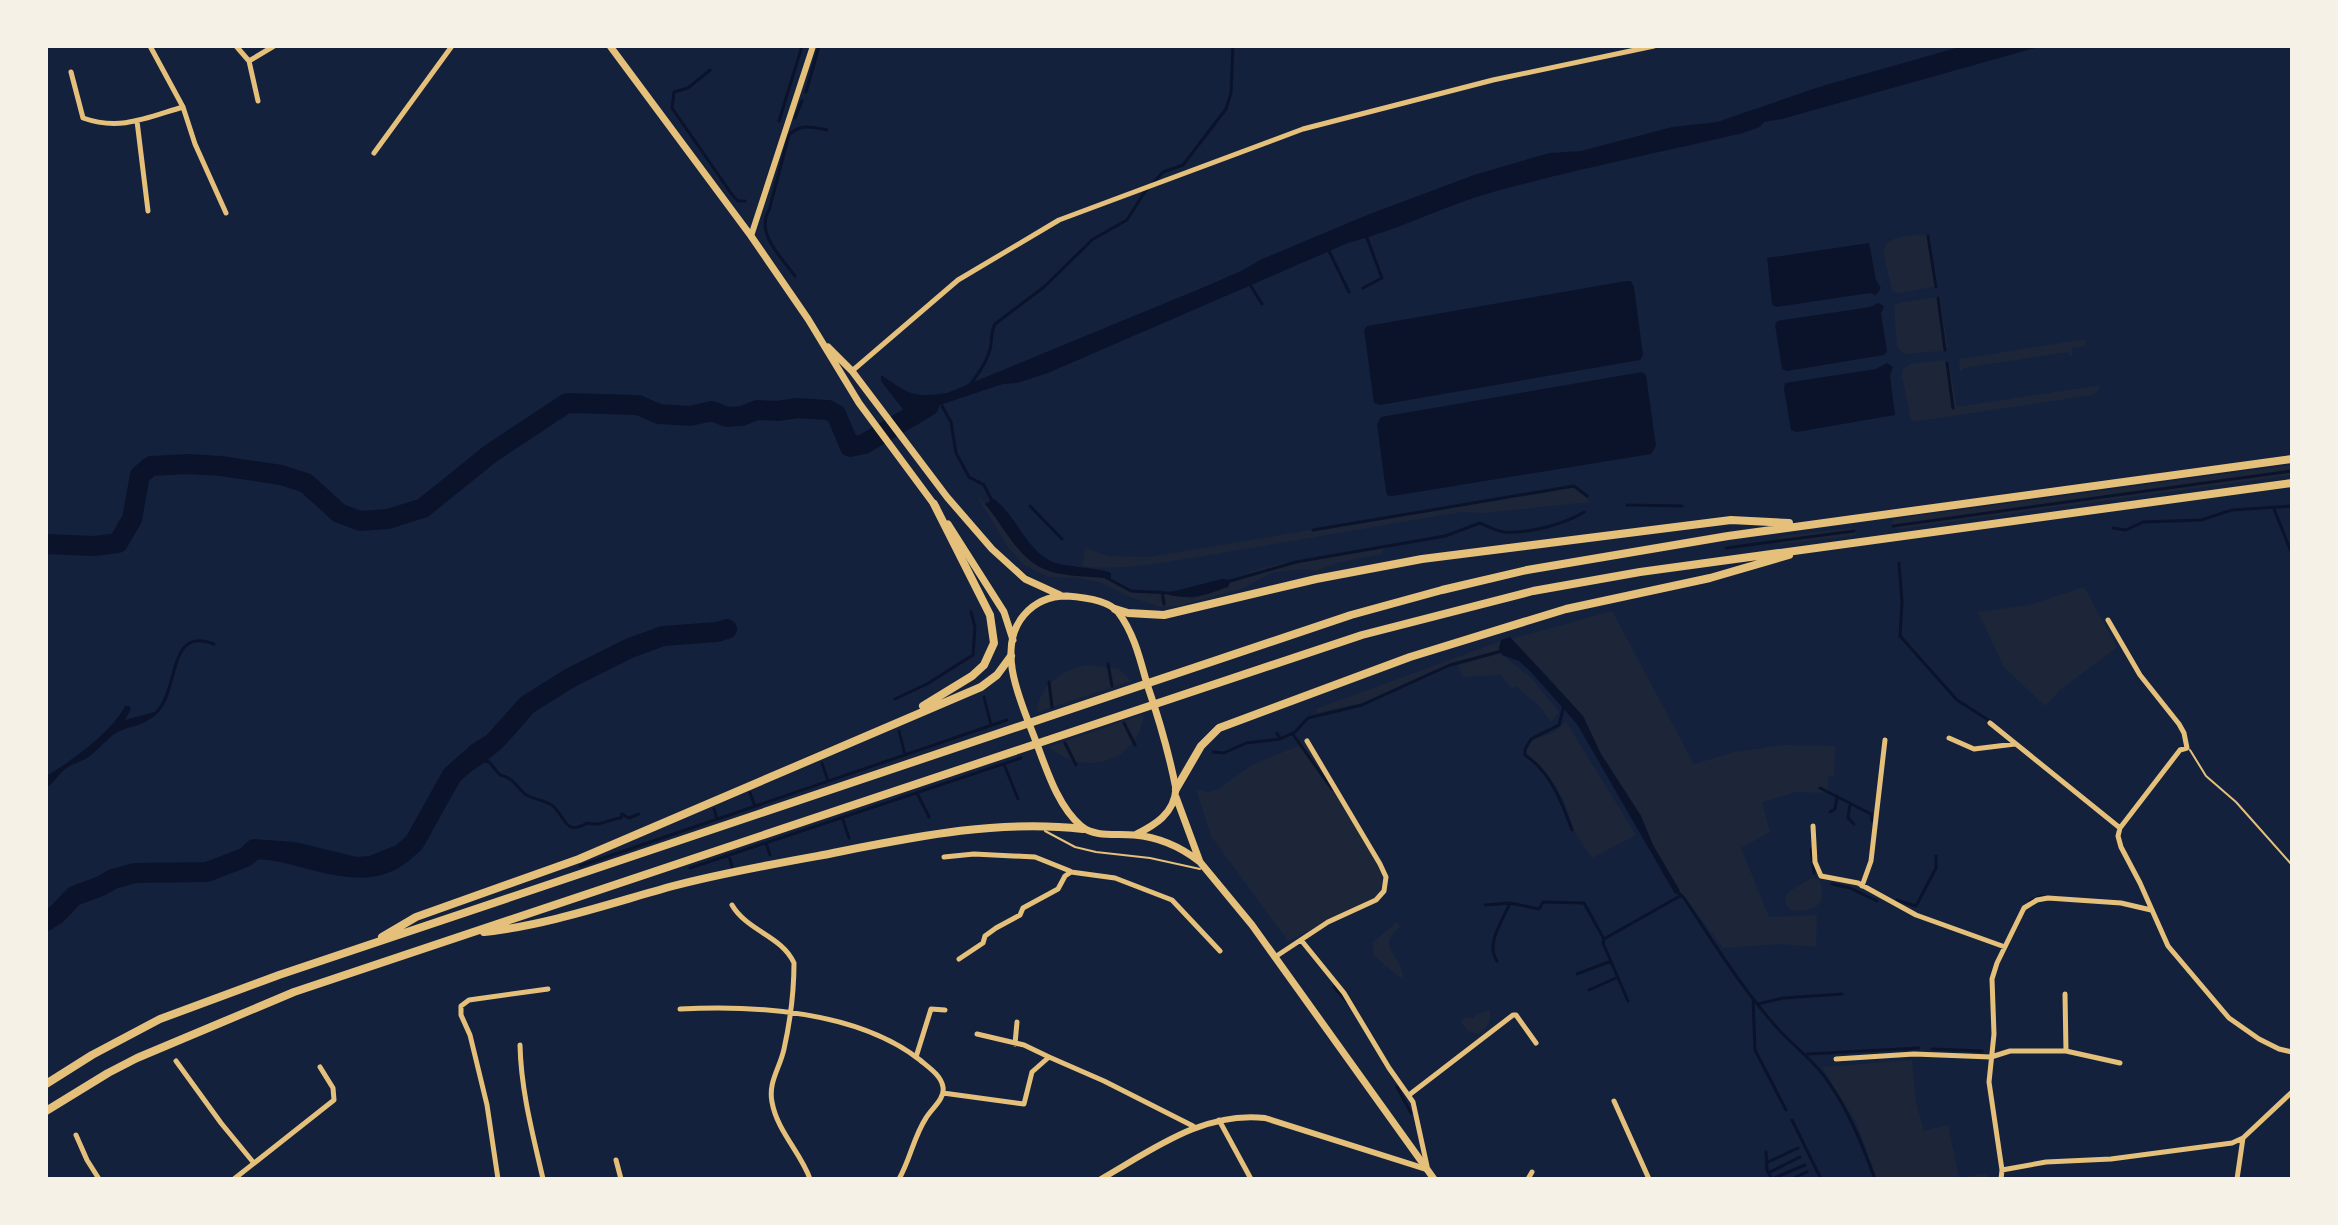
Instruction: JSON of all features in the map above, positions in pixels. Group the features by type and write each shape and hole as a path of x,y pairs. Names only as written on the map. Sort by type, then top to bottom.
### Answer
{"highway":[{"path":"46,1084 92,1055 160,1019 371,944 1351,615 1527,570 1814,523 2292,459"},
{"path":"46,1111 118,1068 294,992 1362,635 1533,591 1640,572 2292,483"},
{"path":"891,724 972,676 984,665 994,643 990,615 934,504"},
{"path":"1115,609 1164,615 1316,579 1422,559 1518,546 1731,520 1814,523"},
{"path":"1176,793 1201,746 1219,728 1410,657 1566,609 1710,578 1813,548"},
{"path":"371,944 416,917 579,859 981,687 997,675 1011,656"},
{"path":"467,934 519,928 678,885 938,834 1032,826 1083,829"}],"main road":[{"path":"610,46 751,236 859,403 985,578 1004,612 1013,640"},
{"path":"821,340 852,371 947,497 1005,564 1025,579 1062,596 1080,597 1115,609 1131,633 1168,749 1176,793 1200,862"},
{"path":"1062,596 1031,607 1020,620 1011,656 1022,704 1060,798 1083,829 1104,834 1135,835 1168,843 1207,869 1275,957 1434,1179"},
{"path":"1135,835 1164,817 1176,793"}],"street":[{"path":"150,46 183,107 195,144 226,213"},
{"path":"236,46 249,61 258,101"},
{"path":"249,61 274,46"},
{"path":"374,153 452,46"},
{"path":"751,236 813,46"},
{"path":"852,371 958,280 1059,220 1303,129 1493,80 1654,46"},
{"path":"71,72 83,118 105,125 137,121 183,107"},
{"path":"137,121 148,211"},
{"path":"2108,620 2140,675 2184,733 2187,748 2180,750 2120,828 2118,836 2121,847 2168,946 2220,1010 2259,1039 2292,1052"},
{"path":"1990,723 2120,828"},
{"path":"1949,738 1974,749 2015,744"},
{"path":"1862,886 1871,861 1885,740"},
{"path":"1275,957 1328,922 1376,900 1384,891 1386,877 1307,741"},
{"path":"1813,826 1815,862 1821,876 1848,880 1916,915 2005,947"},
{"path":"944,857 974,854 1035,857 1071,872 1106,875 1172,900 1220,951"},
{"path":"959,959 983,943 985,936 996,928 1020,915 1023,908 1058,889 1071,872"},
{"path":"2001,1179 1989,1082 1994,1034 1992,979 2024,908 2043,898 2121,903 2151,910"},
{"path":"732,905 740,918 789,952 794,963 790,1013 784,1051 771,1092 772,1106 792,1148 804,1162 810,1179"},
{"path":"1101,1179 1193,1126 1251,1117 1265,1118 1428,1170 1413,1102 1344,993 1301,940"},
{"path":"498,1179 484,1094 461,1006 469,1000 548,989"},
{"path":"2065,994 2066,1051"},
{"path":"680,1009 725,1007 790,1013 850,1025 906,1049 943,1082 943,1093 926,1118 899,1179"},
{"path":"916,1057 931,1009 945,1010"},
{"path":"1409,1095 1513,1015 1536,1043"},
{"path":"1015,1044 1017,1022"},
{"path":"977,1034 1049,1057 1193,1126"},
{"path":"520,1045 526,1108 543,1179"},
{"path":"1836,1059 1914,1054 1991,1057 1998,1053 2066,1051 2120,1063"},
{"path":"943,1093 1024,1104 1032,1072 1049,1057"},
{"path":"176,1061 253,1162"},
{"path":"234,1179 334,1100 333,1088 320,1067"},
{"path":"2002,1170 2046,1162 2111,1159 2232,1143 2243,1138 2292,1092"},
{"path":"1614,1101 1649,1179"},
{"path":"1219,1120 1251,1179"},
{"path":"76,1135 99,1179"},
{"path":"2237,1179 2243,1138"},
{"path":"616,1160 621,1179"},
{"path":"1528,1179 1532,1172"}],"lane":[{"path":"2187,748 2193,752 2206,776 2236,802 2292,865"},
{"path":"1032,826 1075,847 1207,869"}],"shaded area":[{"path":"1963,46 2042,46 1764,122 1760,127 1743,133 1486,194 1348,243 1048,373 1003,384 925,410 922,417 912,421 881,381 881,375 918,395 947,393 1209,285 1367,215 1474,175 1549,153 1581,151 1672,127 1717,122 1822,86"},
{"path":"1930,235 1938,286 1900,293 1892,291 1883,250 1886,245 1903,236"},
{"path":"1869,243 1876,280 1881,288 1876,295 1870,293 1776,307 1772,304 1767,258"},
{"path":"1631,281 1634,287 1643,355 1640,360 1380,405 1374,403 1364,330 1367,326"},
{"path":"1940,297 1948,348 1904,354 1897,347 1894,306"},
{"path":"1878,303 1884,306 1881,314 1887,351 1884,355 1787,371 1782,369 1775,325 1777,321 1870,307"},
{"path":"2086,339 2085,346 2072,348 2072,356 2068,352 1959,370 1960,359"},
{"path":"1944,360 1949,363 1957,407 2101,385 2092,395 1911,420 1903,369 1910,364"},
{"path":"1887,363 1893,367 1890,376 1895,415 1797,432 1791,430 1785,383 1876,369"},
{"path":"1642,372 1646,375 1656,446 1651,454 1393,496 1388,496 1386,492 1377,424 1381,417"},
{"path":"2292,465 2292,475 1898,529 1892,524 1894,519"},
{"path":"1574,486 1587,496 1589,502 1484,513 1461,512 1155,564 1110,568 1082,566 1085,548 1108,556 1149,557"},
{"path":"975,493 1050,572 1111,579 1131,591 1144,593 1159,591 1192,599 1228,587 1228,583 1240,576 1278,564 1384,548 1382,554 1336,563 1317,571 1301,569 1271,573 1244,588 1179,606 1161,607 1130,597 1102,583 1080,578 1048,577 1023,564 1008,547"},
{"path":"994,499 1033,547 1049,560 1111,573 1111,579 1049,571 1029,560 985,504"},
{"path":"1853,528 1857,533 1854,536 1778,544 1777,539 1783,536"},
{"path":"1222,579 1231,580 1228,587 1193,597 1169,595 1171,592"},
{"path":"2084,587 2117,647 2061,689 2045,706 2004,667 1978,612 2029,605"},
{"path":"1612,611 1694,764 1735,752 1781,745 1835,746 1834,776 1828,777 1828,793 1796,792 1762,802 1770,832 1741,848 1769,917 1817,915 1816,947 1781,944 1723,948 1680,891 1653,845 1641,816 1601,754 1583,716 1511,639"},
{"path":"1510,637 1583,716 1601,754 1641,816 1653,845 1680,891 1675,894 1577,724 1531,672 1519,661 1502,655 1499,648 1501,640"},
{"path":"1501,641 1500,650 1432,671 1362,703 1317,713 1316,709"},
{"path":"1501,653 1532,679 1559,712 1551,722 1541,708 1516,686 1511,688 1501,675 1462,677 1458,665"},
{"path":"1089,665 1119,669 1131,681 1037,712 1042,694 1054,680 1071,670"},
{"path":"545,694 505,744 455,785 424,845 405,864 384,874 362,878 246,857 261,854 316,859 355,872 375,870 399,859 415,841 418,829 454,778 488,750 493,740 531,710 539,696"},
{"path":"125,706 131,709 125,720 154,712 143,723 121,730 84,760 69,766 46,788 46,776 101,736"},
{"path":"1144,714 1131,744 1107,760 1078,762 1049,747"},
{"path":"1565,720 1636,835 1592,858 1575,833 1563,798 1526,752 1531,742 1555,731"},
{"path":"1305,743 1378,866 1382,884 1374,899 1288,941 1211,836 1196,789 1208,792 1218,789 1252,765"},
{"path":"1811,878 1819,879 1821,902 1807,910 1790,910 1785,902 1787,893"},
{"path":"1397,922 1400,927 1389,941 1403,980 1374,956 1372,943"},
{"path":"1490,1010 1488,1024 1479,1034 1468,1031 1461,1022 1465,1017 1473,1018"},
{"path":"1912,1060 1916,1102 1924,1131 1948,1125 1959,1178 1987,1173 1987,1179 1877,1179 1857,1124 1822,1067"}],"waterway":[{"path":"779,121 802,46"},
{"path":"806,92 819,46"},
{"path":"968,387 988,356 995,324 1044,287 1093,239 1127,220 1144,193 1163,172 1183,165 1226,109 1231,93 1233,46"},
{"path":"710,70 688,88 674,92 672,108 733,196 738,201 745,201"},
{"path":"795,118 802,101"},
{"path":"795,276 772,245 765,227 766,219 789,135 802,127 827,130"},
{"path":"1928,236 1936,287"},
{"path":"1363,288 1382,278 1367,238"},
{"path":"1328,249 1349,292"},
{"path":"1249,283 1262,304"},
{"path":"1938,298 1945,350"},
{"path":"1947,363 1953,408"},
{"path":"46,544 94,546 118,543 132,519 140,475 151,466 221,466 281,475 306,483 339,513 360,521 388,519 423,508 490,454 567,403 638,405 659,414 690,416 712,411 727,417 742,416 757,410 828,410 836,414 850,447 864,444 929,406"},
{"path":"942,406 951,422 956,453 969,477 984,485 993,503"},
{"path":"1893,526 2292,471"},
{"path":"1313,530 1574,486 1587,496"},
{"path":"1627,505 1682,506"},
{"path":"1030,506 1062,539"},
{"path":"2113,528 2126,530 2143,522 2201,520 2232,510 2292,506"},
{"path":"2274,509 2292,554"},
{"path":"1230,581 1296,562 1445,536 1480,523 1501,531 1535,530 1584,512"},
{"path":"1726,548 1854,531"},
{"path":"1899,563 1902,602 1900,636 1957,700 1990,721"},
{"path":"1107,578 1131,591 1172,593"},
{"path":"1162,592 1164,604"},
{"path":"895,699 927,684 973,655 975,627 971,612"},
{"path":"46,921 74,896 113,879 135,873 207,872 246,857 254,849 294,852 356,867 371,866 401,854 414,843 452,775 493,743 527,705 570,678 630,648 663,636 727,629"},
{"path":"149,718 159,709 166,696 180,654 187,645 198,641 214,644"},
{"path":"1277,733 1280,739 1295,732 1308,718 1362,705 1450,665 1502,651"},
{"path":"1108,664 1112,686"},
{"path":"1049,682 1052,707"},
{"path":"984,697 991,725"},
{"path":"1564,705 1559,725 1531,739 1525,755 1549,779 1572,830"},
{"path":"580,866 1007,720"},
{"path":"1124,723 1135,745"},
{"path":"899,731 905,755"},
{"path":"1292,733 1332,789"},
{"path":"1213,752 1224,753 1246,743 1280,739"},
{"path":"1065,743 1076,765"},
{"path":"690,868 1021,758"},
{"path":"485,761 528,796 551,804 570,827 621,818 622,814 629,818 639,814"},
{"path":"822,763 828,781"},
{"path":"1004,764 1018,799"},
{"path":"1820,788 1871,814 1872,821"},
{"path":"750,793 755,806"},
{"path":"917,793 929,817"},
{"path":"1830,812 1835,809 1837,796"},
{"path":"1850,803 1848,818 1854,824"},
{"path":"714,809 717,819"},
{"path":"842,817 849,838"},
{"path":"766,843 770,855"},
{"path":"1811,849 1814,873"},
{"path":"729,855 732,867"},
{"path":"1897,900 1916,906 1936,868 1936,856"},
{"path":"1832,884 1850,888 1877,901"},
{"path":"1677,892 1754,1000 1827,1080 1860,1140 1875,1179"},
{"path":"1485,905 1510,903 1539,909 1543,902 1584,903 1604,939 1680,896"},
{"path":"2030,901 2042,896"},
{"path":"1497,961 1494,940 1510,903"},
{"path":"1604,939 1628,1001"},
{"path":"1577,974 1611,961"},
{"path":"1589,990 1618,977"},
{"path":"1334,987 1346,1001"},
{"path":"1758,1004 1783,998 1842,994"},
{"path":"1753,998 1755,1050 1786,1110"},
{"path":"1807,1054 1919,1048"},
{"path":"1932,1049 1982,1051"},
{"path":"1397,1087 1411,1113"},
{"path":"1792,1120 1821,1179"},
{"path":"1768,1162 1798,1148"},
{"path":"1766,1152 1767,1170 1772,1179"},
{"path":"1768,1173 1800,1157"},
{"path":"1772,1179 1805,1165"},
{"path":"1791,1179 1807,1172"}]}
